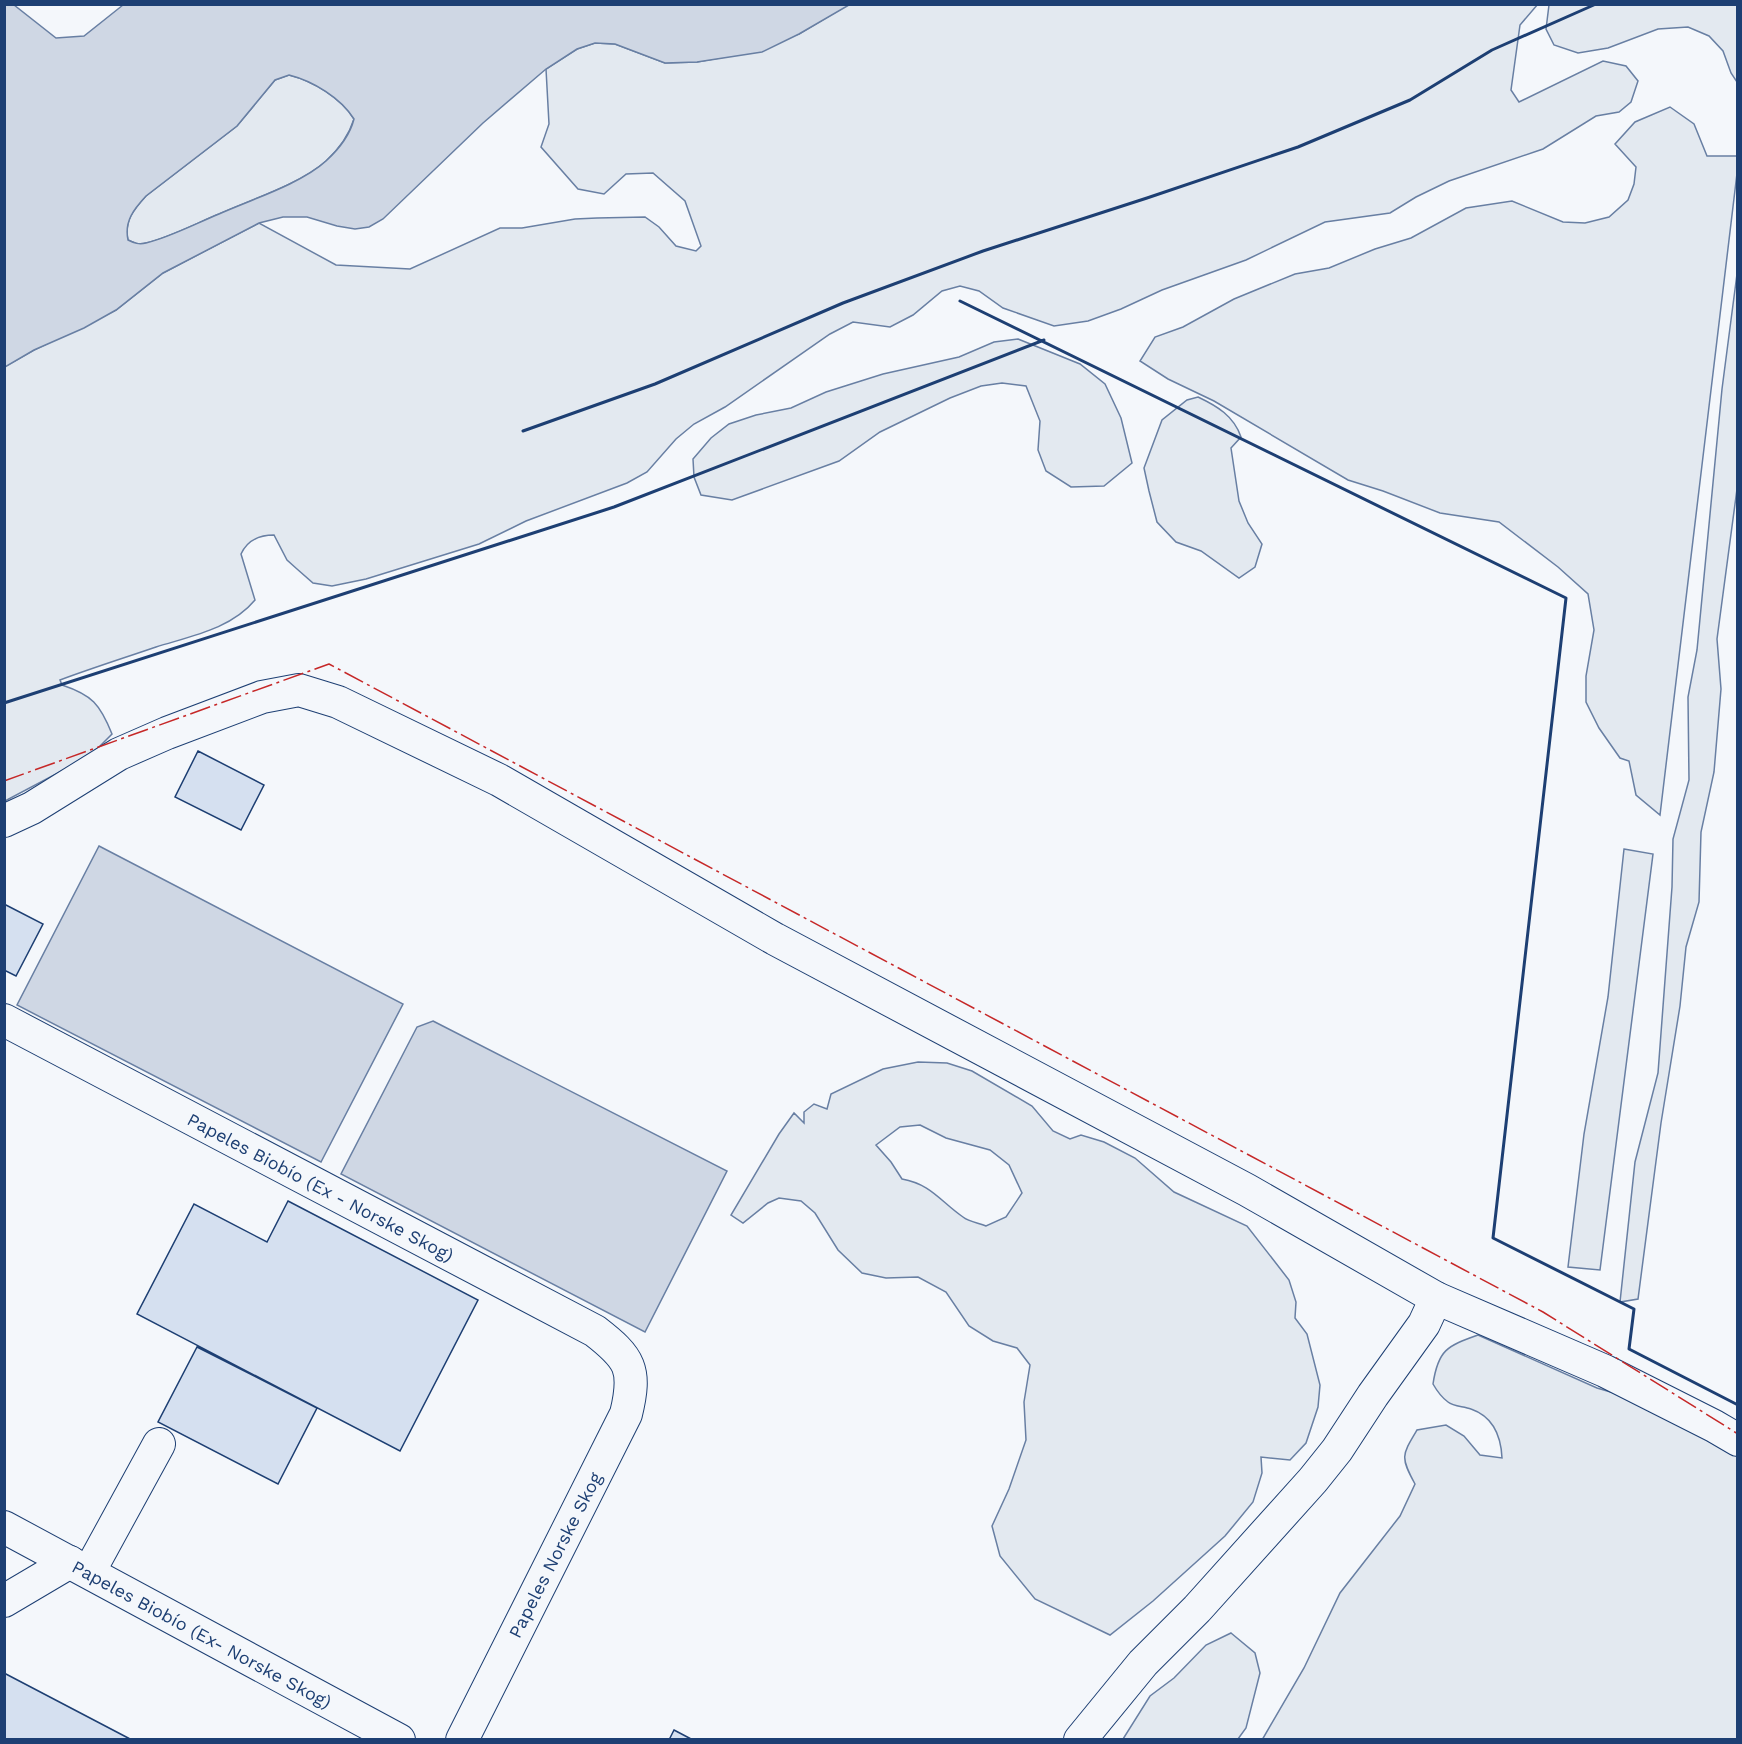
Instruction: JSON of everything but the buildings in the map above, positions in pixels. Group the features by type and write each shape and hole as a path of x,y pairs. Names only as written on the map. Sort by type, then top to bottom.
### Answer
{"lane":[{"path":"4,821 32,808 119,754 262,697 299,690 338,702 499,780 775,939 1247,1190 1436,1298 1605,1371 1737,1440"},
{"name":"Papeles Biobío (Ex - Norske Skog)","path":"4,1020 595,1331 616,1347 629,1365"},
{"path":"1080,1740 1143,1663 1224,1579 1313,1480 1337,1450 1424,1324 1436,1298"},
{"name":"Papeles Norske Skog","path":"462,1740 626,1414 632,1389 629,1365"},
{"path":"4,1601 79,1567 159,1444"},
{"name":"Papeles Biobío (Ex- Norske Skog)","path":"4,1527 399,1740"}],"shaded area":[{"path":"123,4 849,5 762,52 697,62 665,63 615,44 595,43 577,49 546,69 483,123 383,219 369,227 355,229 307,217 283,217 259,223 163,273 116,310 84,328 34,350 5,367 5,5 14,5 56,38 84,36","holes":["289,75 334,97 354,119 343,142 326,161 289,184 173,234 143,244 128,240 129,221 146,196 237,126 275,80"]},
{"path":"849,4 1538,4 1520,25 1511,90 1519,102 1603,61 1626,66 1638,81 1631,102 1619,112 1596,116 1543,149 1449,181 1390,213 1325,222 1246,260 1162,290 1088,321 1054,326 1003,308 979,291 960,286 942,291 913,315 890,327 853,322 830,334 725,407 694,424 676,439 647,472 627,483 526,521 479,544 366,579 332,586 313,583 287,560 274,535 263,536 250,542 241,554 255,600 234,618 196,635 60,680 62,685 81,693 94,702 112,734 90,756 5,801 4,367 116,310 163,273 259,223 336,265 410,269 500,228 522,228 575,219 597,218 645,217 659,227 676,246 696,251 701,246 685,201 653,173 626,174 604,194 578,189 541,147 549,124 546,69 577,49 595,43 615,44 665,63 697,62 725,57 799,34"},
{"path":"1549,5 1737,5 1737,82 1723,51 1709,36 1688,27 1658,29 1608,48 1578,53 1554,45 1546,29"},
{"path":"289,75 326,91 342,104 354,119 346,136 330,157 303,177 289,184 173,234 143,244 128,240 129,221 146,196 237,126 275,80"},
{"path":"1670,107 1694,124 1707,156 1737,156 1738,165 1660,815 1636,795 1629,761 1620,758 1599,728 1586,702 1586,676 1594,630 1588,594 1558,567 1499,522 1440,513 1348,480 1214,401 1168,379 1140,361 1155,337 1183,327 1234,299 1295,274 1329,268 1375,249 1411,238 1466,208 1512,201 1563,222 1585,223 1609,217 1628,200 1634,184 1636,167 1615,144 1635,122"},
{"path":"1737,274 1737,489 1717,639 1721,689 1714,772 1701,832 1699,902 1686,947 1680,1006 1661,1123 1638,1299 1620,1302 1635,1162 1658,1073 1672,887 1673,839 1689,780 1688,697 1697,650 1722,389"},
{"path":"1018,339 1080,364 1105,384 1121,418 1132,463 1104,486 1071,487 1046,471 1038,450 1040,421 1026,386 1002,383 981,386 950,398 880,432 839,461 732,500 701,495 694,477 693,459 711,438 729,424 756,415 791,408 826,392 883,374 959,357 994,342"},
{"path":"1198,397 1224,412 1234,423 1241,437 1231,448 1239,501 1248,523 1262,544 1255,567 1239,578 1201,551 1176,542 1157,522 1149,491 1144,468 1162,420 1187,400"},
{"path":"99,846 403,1004 321,1162 17,1005"},
{"path":"1624,849 1653,854 1600,1270 1568,1267 1584,1134 1608,997"},
{"path":"433,1021 727,1171 645,1332 341,1174 417,1027"},
{"path":"918,1062 947,1063 972,1071 1032,1106 1053,1131 1070,1139 1081,1135 1104,1142 1135,1158 1174,1192 1247,1226 1289,1280 1296,1302 1295,1318 1307,1334 1320,1385 1318,1407 1306,1443 1290,1460 1261,1457 1262,1473 1253,1502 1225,1536 1153,1601 1110,1635 1035,1599 1000,1556 992,1526 1009,1489 1026,1440 1024,1402 1030,1365 1017,1348 993,1341 969,1326 946,1292 918,1277 886,1278 862,1273 838,1250 815,1213 801,1201 779,1198 768,1203 743,1223 731,1215 794,1113 804,1123 804,1112 814,1104 827,1109 831,1094 883,1069","holes":["920,1125 946,1138 990,1150 1009,1165 1022,1193 1006,1217 986,1226 965,1219 928,1189 902,1179 876,1145 900,1127"]},
{"path":"1478,1335 1597,1388 1638,1400 1737,1449 1737,1739 1262,1740 1304,1668 1340,1593 1400,1516 1415,1484 1407,1468 1405,1456 1408,1445 1417,1430 1446,1425 1464,1436 1480,1455 1502,1458 1498,1435 1491,1422 1479,1412 1450,1404 1433,1384 1441,1356 1451,1346"},
{"path":"1231,1633 1255,1653 1260,1673 1246,1728 1238,1739 1123,1739 1150,1696 1174,1678 1206,1645"}],"wall":[{"path":"523,431 655,384 843,303 983,251 1298,147 1410,100 1492,50 1596,4"},
{"path":"960,301 1566,598 1493,1238 1634,1309 1629,1349 1738,1405"},
{"path":"4,703 614,507 1044,340"}],"power":[{"path":"4,781 329,664 1543,1312 1738,1434"}]}
